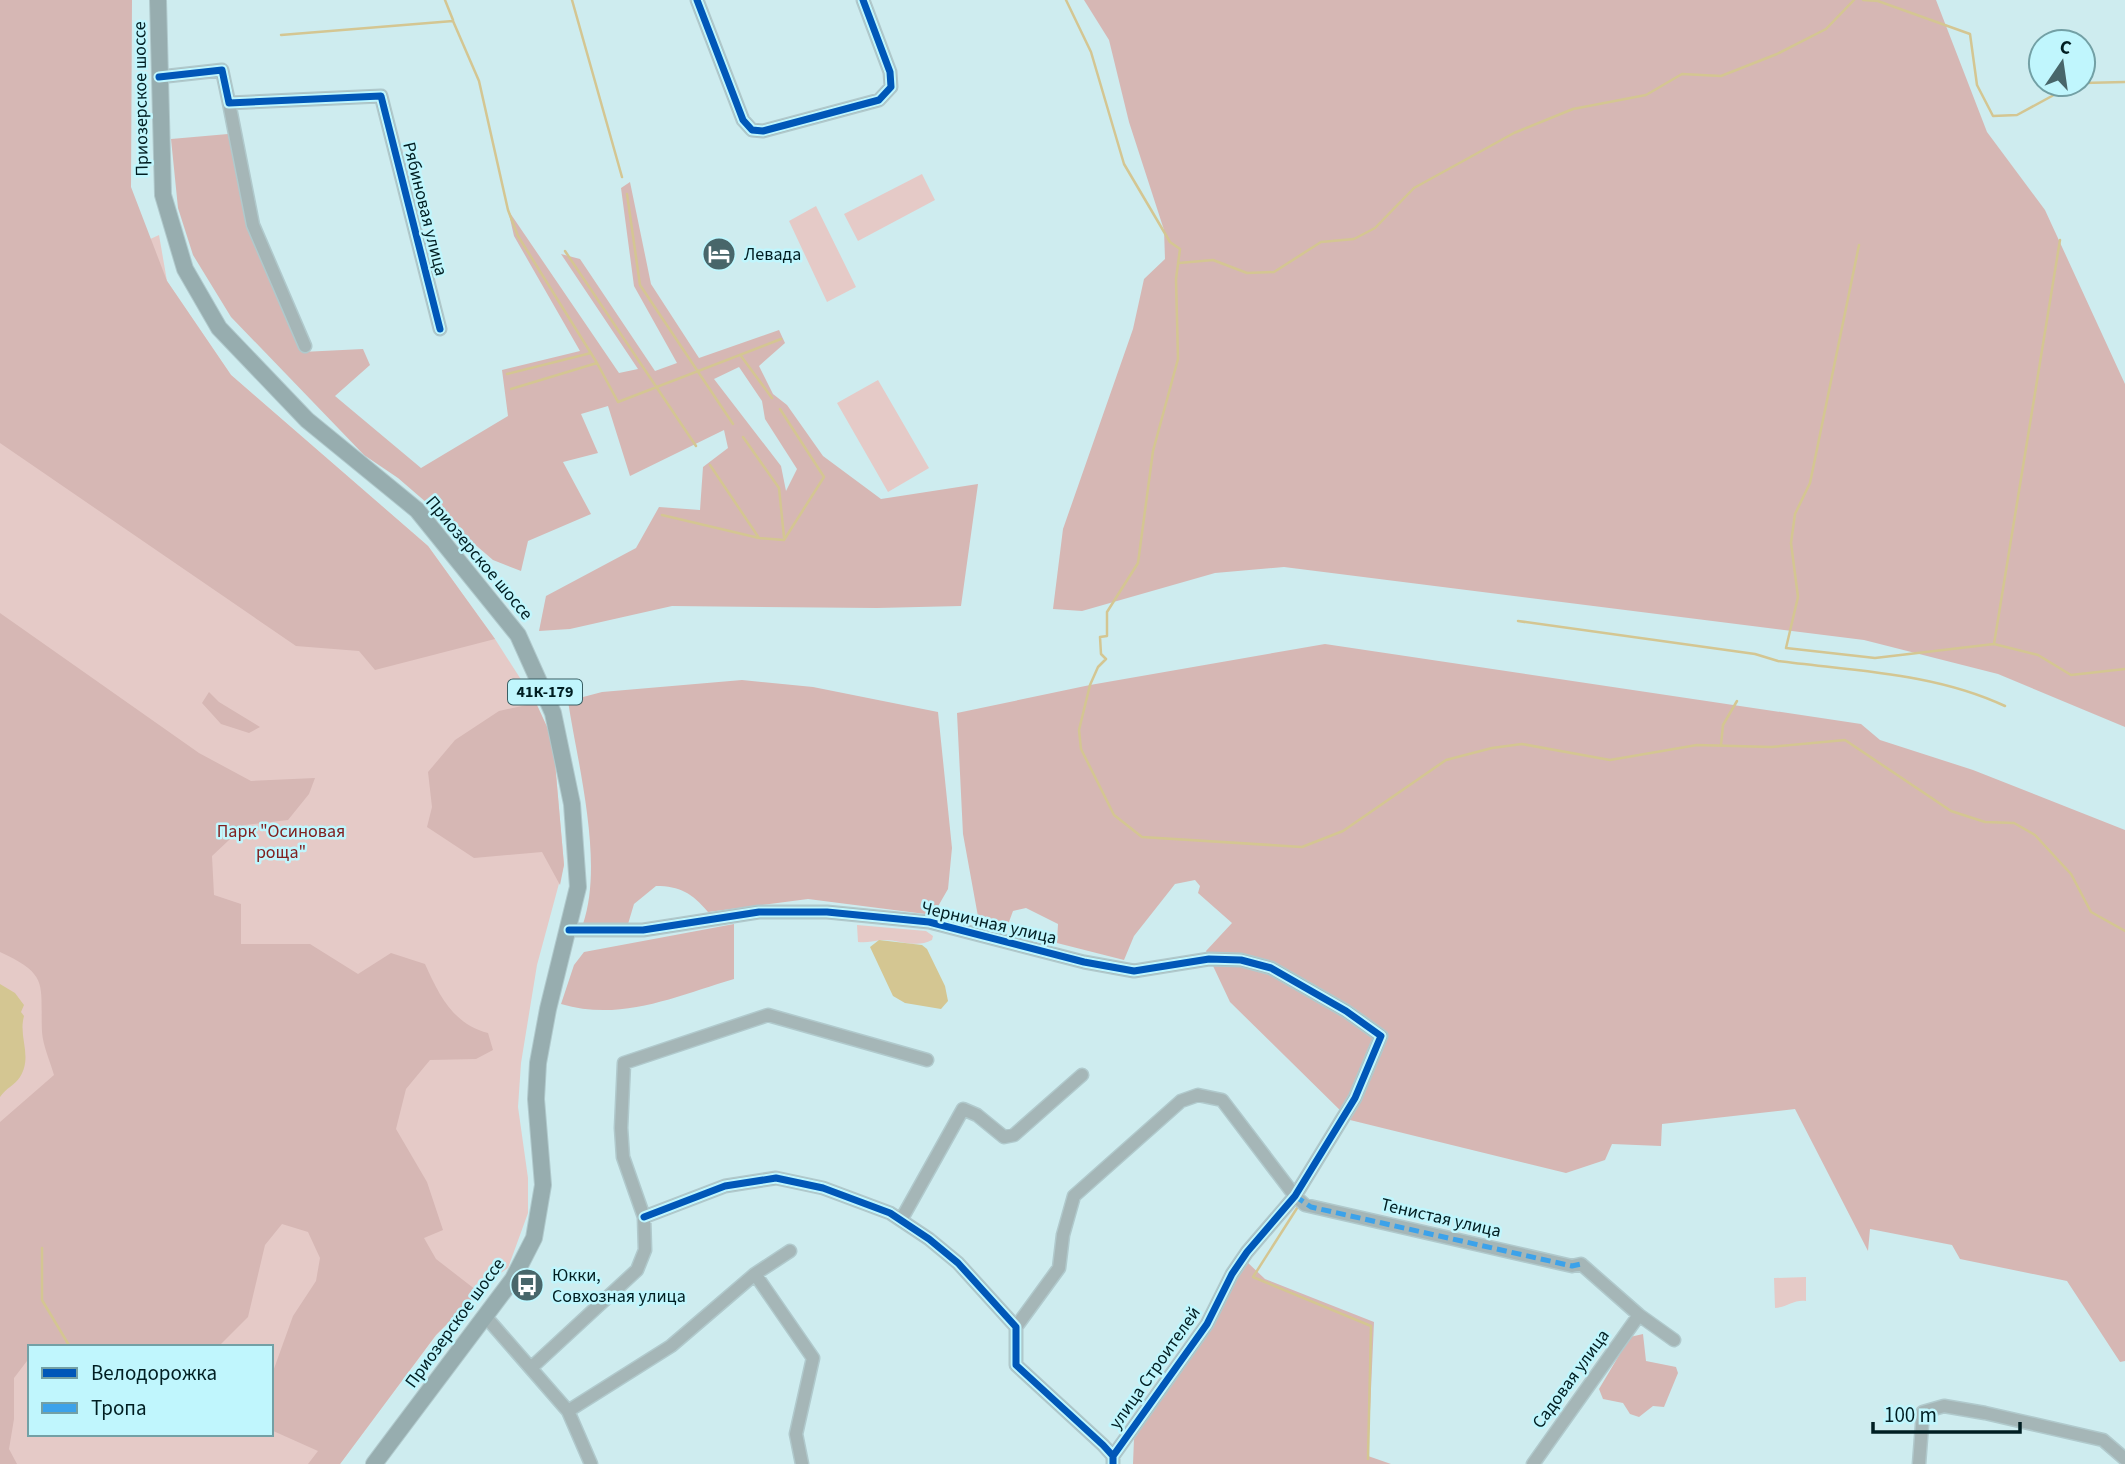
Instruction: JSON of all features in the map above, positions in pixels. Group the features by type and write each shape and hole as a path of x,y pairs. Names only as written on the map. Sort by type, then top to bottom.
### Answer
{"main road":[{"name":"Приозерское шоссе","path":"158,0 163,195 185,269 219,328 307,420 417,510 518,635 542,682 562,752 576,835 578,887 548,1009 538,1063 536,1099 542,1185 540,1214 525,1260 486,1317 374,1464"}],"street":[{"path":"697,0 743,120 752,130 764,131 879,100 891,87 890,72 863,0"},
{"path":"159,77 222,70 253,225 305,346"},
{"name":"Рябиновая улица","path":"229,103 381,96 440,328"},
{"name":"Черничная улица","path":"569,930 643,930 760,912 827,912 929,922 1084,962 1134,971 1209,959 1241,960 1271,968 1346,1011 1381,1036"},
{"path":"531,1368 637,1270 645,1250 644,1217 623,1157 621,1128 624,1063 768,1015 927,1060"},
{"name":"улица Строителей","path":"1113,1460 1207,1324 1232,1274 1247,1252 1295,1196 1355,1098 1381,1036"},
{"path":"901,1220 963,1109 977,1115 1004,1137 1014,1135 1082,1076"},
{"path":"1113,1460 1016,1365 1016,1327 1059,1268 1063,1235 1074,1196 1181,1101 1198,1095 1222,1100 1295,1196"},
{"path":"644,1217 716,1188 776,1178 823,1188 901,1220 958,1264 1016,1327"},
{"name":"Тенистая улица","path":"1295,1196 1305,1205 1320,1209 1572,1266 1581,1264 1639,1315"},
{"path":"568,1411 671,1346 755,1274 790,1251"},
{"path":"755,1274 813,1358 796,1434 802,1464"},
{"path":"1639,1315 1674,1340"},
{"name":"Садовая улица","path":"1533,1464 1639,1315"},
{"path":"486,1317 568,1411 591,1464"},
{"path":"1919,1464 1923,1412 1944,1406 2103,1440 2125,1459"}],"green space":[{"path":"922,174 935,200 858,241 844,214"},
{"path":"816,206 856,287 827,302 789,221"},
{"name":"Парк \"Осиновая роща\"","path":"159,235 167,281 231,375 428,546 495,639 536,703 553,740 564,865 537,965 521,1063 518,1107 528,1178 528,1213 508,1268 476,1290 471,1300 436,1335 340,1464 0,1464 0,308"},
{"path":"878,380 929,468 888,492 837,403"},
{"path":"857,925 926,931 933,936 932,940 919,944 888,940 858,942"},
{"path":"1806,1277 1806,1301 1775,1308 1774,1278"}],"shaded area":[{"path":"0,0 132,0 131,187 167,281 231,375 428,546 495,639 375,670 359,651 296,646 0,443"},
{"path":"1084,0 1936,0 1987,132 2045,210 2125,384 2125,727 1998,674 1864,640 1284,567 1215,573 1082,611 1053,609 1063,529 1133,329 1144,279 1165,259 1164,230 1129,122 1109,40"},
{"path":"228,134 249,228 302,352 363,349 370,365 335,396 421,468 508,416 502,370 580,351 514,236 508,210 619,373 638,369 561,254 580,259 655,371 677,363 634,286 621,188 630,182 651,284 699,358 779,330 785,343 759,366 773,394 787,405 823,456 881,499 978,484 961,606 672,606 570,629 539,631 546,596 636,548 659,507 700,510 703,467 728,448 724,430 630,476 608,406 581,414 598,453 563,462 591,514 528,541 521,571 493,560 398,478 364,455 231,317 193,255 178,208 171,139","holes":["739,367 762,401 765,419 797,469 786,491 781,466 714,379"]},
{"path":"0,613 199,753 251,781 315,778 309,794 288,820 245,825 212,856 214,895 241,904 241,944 310,944 358,974 391,953 425,964 442,997 456,1015 465,1023 488,1033 493,1050 476,1059 430,1060 406,1089 396,1129 427,1182 443,1230 424,1238 436,1259 476,1290 471,1300 436,1335 340,1464 308,1464 318,1451 273,1431 273,1371 293,1316 316,1281 320,1258 308,1232 282,1224 265,1245 248,1317 220,1345 28,1345 28,1360 14,1378 14,1419 9,1449 17,1464 0,1464 0,1122 54,1075 43,1037 39,983 27,967 0,952"},
{"path":"1325,644 1861,724 1880,740 1973,770 2125,830 2125,1361 2120,1362 2067,1281 1960,1259 1952,1245 1870,1229 1868,1251 1795,1109 1662,1124 1661,1146 1612,1144 1605,1160 1566,1173 1350,1120 1230,1002 1206,951 1232,923 1198,893 1200,886 1195,880 1175,884 1134,936 1124,960 1057,943 1058,924 1026,908 1013,911 1006,930 979,922 963,834 957,713 1090,685"},
{"path":"742,680 813,687 938,712 952,848 948,889 933,915 808,899 708,912 685,892 672,887 656,886 634,904 628,924 583,924 589,899 590,843 583,784 568,701 602,692"},
{"path":"209,692 219,702 260,727 249,733 221,724 202,703"},
{"path":"536,703 553,740 564,865 560,885 542,852 474,858 427,827 432,807 428,772 455,740 499,711"},
{"path":"734,924 734,979 649,1005 606,1010 561,1004 574,965 584,952"},
{"path":"879,940 922,945 927,949 945,986 948,1001 941,1009 905,1003 893,996 870,947"},
{"path":"0,984 15,993 24,1005 21,1012 24,1016 25,1062 20,1077 0,1097"},
{"path":"1246,1261 1265,1279 1374,1322 1368,1456 1391,1464 1133,1464 1134,1439 1214,1320"},
{"path":"1643,1334 1646,1361 1676,1367 1678,1373 1664,1407 1653,1406 1639,1417 1630,1414 1623,1403 1603,1399 1599,1389 1630,1337"}],"waterway":[{"path":"445,0 453,20"},
{"path":"572,0 622,177"},
{"path":"1066,0 1091,52 1124,164 1170,242 1180,249 1176,279 1178,359 1153,451 1138,563 1107,612 1107,636 1100,637 1101,654 1106,659 1098,667 1090,685 1079,730 1081,749 1114,815 1142,837 1302,847 1343,831 1446,760 1492,748 1522,744 1610,760 1697,745 1771,747 1845,740 1951,811 1985,822 2014,823 2035,835 2071,874 2091,912 2125,931"},
{"path":"1179,263 1213,260 1247,273 1274,272 1321,242 1354,239 1375,228 1414,188 1514,133 1573,109 1646,95 1682,74 1721,76 1777,54 1826,29 1854,0"},
{"path":"1863,0 1878,1 1970,34 1977,85 1993,116 2017,115 2048,98"},
{"path":"281,35 453,21 479,81 508,210 518,236 597,363"},
{"path":"2097,83 2125,82"},
{"path":"627,194 640,285 733,424"},
{"path":"1994,644 2060,240"},
{"path":"1859,245 1810,483 1795,514 1791,543 1798,597 1786,648 1875,658 1994,644 2038,655 2071,675 2125,669"},
{"path":"565,251 696,446"},
{"path":"511,389 597,363 618,402 781,339"},
{"path":"507,374 591,353"},
{"path":"741,356 772,398"},
{"path":"662,515 759,538 784,540 824,477 780,409"},
{"path":"743,437 779,488 784,537"},
{"path":"710,465 759,538"},
{"path":"1518,621 1755,654 1778,661 1923,680 1951,686 2005,706"},
{"path":"1721,745 1723,725 1737,701"},
{"path":"1299,1205 1253,1277 1371,1326 1368,1459"},
{"path":"42,1248 42,1300 69,1345"}],"marked path":[{"path":"1295,1196 1311,1207 1572,1266 1581,1264"}],"cycle path":[{"path":"697,0 743,120 752,130 763,131 879,100 891,87 890,72 863,0"},
{"path":"159,77 222,70 229,103 381,96 440,329"},
{"path":"569,930 643,930 759,912 827,912 929,922 1084,962 1134,971 1209,959 1241,960 1271,968 1346,1011 1381,1036 1355,1098 1295,1196 1247,1252 1232,1274 1207,1324 1113,1456"},
{"path":"644,1217 725,1186 776,1178 823,1188 890,1213 929,1239 958,1263 1016,1327 1016,1365 1103,1445 1113,1456 1113,1464"}],"place":[{"name":"Левада","path":"719,254"},
{"name":"Юкки, Совхозная улица","path":"527,1285"}]}
